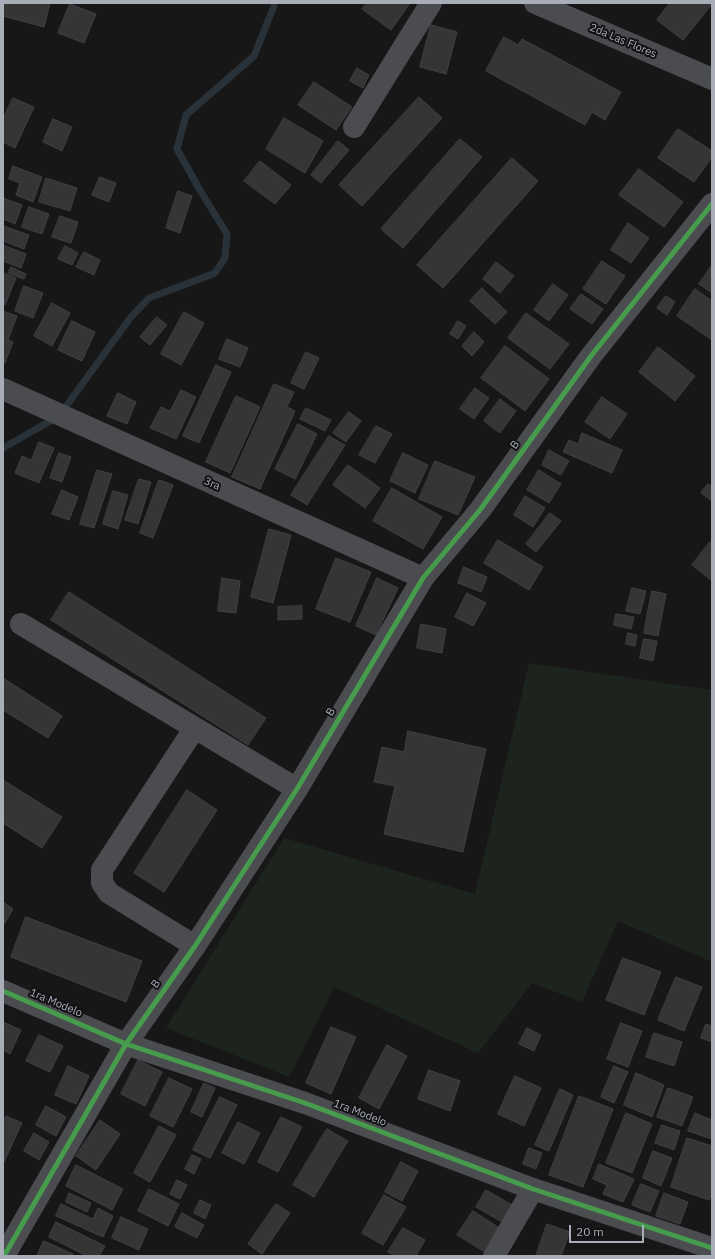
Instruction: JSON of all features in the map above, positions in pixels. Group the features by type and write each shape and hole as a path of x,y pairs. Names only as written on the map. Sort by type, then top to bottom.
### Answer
{"street":[{"path":"354,126 431,3"},
{"name":"2da Las Flores","path":"535,3 712,79"},
{"name":"B","path":"4,1256 126,1044 195,946 297,789 422,578 480,510 591,356 712,204"},
{"name":"3ra","path":"3,389 422,578"},
{"path":"20,624 297,789"},
{"path":"194,729 102,870 102,882 109,893 195,946"},
{"name":"1ra Modelo","path":"3,991 126,1044 305,1103 533,1189 712,1248"},
{"path":"494,1256 533,1189"}],"shaded area":[{"path":"529,663 712,690 712,962 618,921 582,1002 532,983 478,1053 334,987 289,1077 166,1028 284,838 475,894"}],"building":[{"path":"3,3 50,3 44,27 3,16"},
{"path":"367,3 410,3 391,30 362,9"},
{"path":"670,3 712,4 683,40 657,20"},
{"path":"70,4 96,14 84,43 58,33"},
{"path":"431,25 457,32 446,74 420,67"},
{"path":"504,37 518,45 522,39 621,92 605,120 592,112 585,125 486,71"},
{"path":"357,68 369,75 363,88 350,81"},
{"path":"314,82 352,107 336,130 298,105"},
{"path":"419,97 442,118 362,206 339,185"},
{"path":"13,98 34,107 15,148 3,142 3,119"},
{"path":"284,118 323,141 305,173 266,149"},
{"path":"53,119 72,127 62,151 43,142"},
{"path":"678,129 712,151 712,157 694,182 658,158"},
{"path":"460,139 482,157 403,248 381,229"},
{"path":"338,141 349,150 321,183 311,175"},
{"path":"512,158 538,181 443,288 417,265"},
{"path":"260,161 291,185 275,204 244,181"},
{"path":"13,166 42,177 33,202 16,195 20,183 9,179"},
{"path":"639,169 683,202 664,227 619,195"},
{"path":"100,177 116,183 109,202 92,195"},
{"path":"46,178 77,188 70,211 39,202"},
{"path":"178,191 192,196 180,233 166,228"},
{"path":"3,198 22,205 15,224 3,219"},
{"path":"29,207 49,214 42,234 22,227"},
{"path":"60,216 78,222 71,243 52,237"},
{"path":"628,223 649,238 631,263 611,250"},
{"path":"3,226 29,235 24,249 3,241"},
{"path":"3,245 26,254 21,268 3,261"},
{"path":"65,246 78,253 72,265 58,259"},
{"path":"84,252 100,260 94,275 76,267"},
{"path":"602,261 625,276 606,304 583,289"},
{"path":"496,262 514,276 500,293 483,279"},
{"path":"712,265 712,293 699,284"},
{"path":"11,267 26,274 24,279 8,273"},
{"path":"3,273 16,278 5,305 3,304"},
{"path":"553,284 568,295 549,321 534,310"},
{"path":"24,286 43,293 33,318 15,311"},
{"path":"482,288 507,312 495,324 470,301"},
{"path":"695,289 712,301 712,340 677,316"},
{"path":"581,294 603,309 592,324 570,309"},
{"path":"666,296 675,302 667,315 657,308"},
{"path":"52,303 70,313 52,346 34,336"},
{"path":"3,311 17,316 8,340 13,342 5,363 3,362"},
{"path":"184,312 204,323 181,365 161,354"},
{"path":"526,313 569,344 550,369 508,338"},
{"path":"157,317 167,325 150,345 140,337"},
{"path":"72,321 95,332 82,361 58,350"},
{"path":"458,321 466,326 458,339 450,334"},
{"path":"474,332 484,342 472,356 462,346"},
{"path":"227,339 248,348 240,367 219,359"},
{"path":"505,346 549,379 525,411 481,378"},
{"path":"658,347 695,376 675,401 639,372"},
{"path":"306,352 319,358 304,389 291,383"},
{"path":"216,365 231,372 199,443 183,436"},
{"path":"274,384 294,392 287,407 295,411 260,489 232,477"},
{"path":"475,388 489,398 474,419 460,409"},
{"path":"181,390 196,397 176,439 150,428 161,407 170,411"},
{"path":"118,393 136,402 127,424 107,416"},
{"path":"236,396 260,407 230,473 206,462"},
{"path":"602,397 627,414 610,439 585,422"},
{"path":"500,399 516,411 500,433 484,421"},
{"path":"306,408 331,420 325,431 300,419"},
{"path":"349,412 361,421 346,442 333,433"},
{"path":"298,424 317,434 295,479 275,469"},
{"path":"376,426 392,434 375,463 359,455"},
{"path":"582,433 622,450 612,473 563,452 569,440 578,444"},
{"path":"329,436 345,445 307,505 291,495"},
{"path":"39,442 54,448 39,483 15,473 22,456 31,460"},
{"path":"549,450 569,461 561,475 542,465"},
{"path":"59,453 71,457 62,482 50,478"},
{"path":"403,453 428,465 415,493 390,481"},
{"path":"435,461 475,477 458,515 419,499"},
{"path":"348,465 380,488 365,508 333,485"},
{"path":"97,470 112,474 94,528 80,524"},
{"path":"539,470 561,484 549,503 527,490"},
{"path":"139,479 151,482 138,524 125,520"},
{"path":"159,480 173,485 153,538 140,533"},
{"path":"708,484 712,487 712,501 701,493"},
{"path":"392,488 442,517 423,549 373,521"},
{"path":"62,490 78,497 69,520 52,514"},
{"path":"113,491 128,495 118,529 103,524"},
{"path":"525,496 545,508 533,527 514,515"},
{"path":"550,513 561,521 536,552 526,544"},
{"path":"269,529 291,535 273,603 251,597"},
{"path":"498,540 543,567 529,590 484,563"},
{"path":"710,542 712,544 712,581 692,565"},
{"path":"336,558 371,572 350,622 316,609"},
{"path":"464,567 487,577 481,592 458,583"},
{"path":"222,578 240,581 236,613 218,611"},
{"path":"377,578 398,588 376,635 356,626"},
{"path":"632,588 646,591 640,614 626,611"},
{"path":"652,591 666,594 658,636 644,633"},
{"path":"69,592 266,718 248,745 51,620"},
{"path":"467,593 486,603 473,626 455,617"},
{"path":"302,606 302,619 278,620 278,607"},
{"path":"616,614 634,617 631,629 614,625"},
{"path":"421,624 446,629 442,653 417,648"},
{"path":"628,633 637,635 635,646 626,644"},
{"path":"644,639 657,641 653,661 640,658"},
{"path":"3,678 62,716 48,738 3,710"},
{"path":"408,731 486,749 463,852 384,834 395,786 374,782 382,747 404,752"},
{"path":"3,780 62,817 42,848 3,823"},
{"path":"187,790 217,810 164,892 134,873"},
{"path":"3,902 13,909 3,926"},
{"path":"26,917 142,961 126,1002 11,957"},
{"path":"623,958 661,972 644,1015 606,1000"},
{"path":"676,977 702,987 684,1031 658,1020"},
{"path":"3,1022 21,1030 10,1054 3,1050"},
{"path":"621,1023 642,1031 628,1067 607,1059"},
{"path":"706,1024 712,1026 712,1042 701,1038"},
{"path":"331,1027 356,1037 331,1094 306,1083"},
{"path":"527,1028 541,1035 534,1051 519,1044"},
{"path":"654,1033 682,1042 674,1066 646,1057"},
{"path":"39,1035 63,1046 50,1072 26,1061"},
{"path":"387,1045 407,1056 379,1109 359,1098"},
{"path":"138,1060 162,1072 145,1106 121,1094"},
{"path":"68,1066 89,1076 76,1104 55,1095"},
{"path":"614,1066 628,1072 614,1103 601,1097"},
{"path":"429,1070 460,1081 450,1111 418,1099"},
{"path":"636,1073 664,1085 652,1117 624,1105"},
{"path":"515,1076 541,1088 524,1126 498,1114"},
{"path":"169,1078 192,1089 173,1127 150,1116"},
{"path":"204,1083 215,1088 202,1117 191,1112"},
{"path":"668,1088 693,1097 682,1126 657,1117"},
{"path":"560,1089 573,1095 549,1151 535,1145"},
{"path":"579,1096 613,1109 583,1187 549,1175"},
{"path":"220,1097 237,1105 210,1158 193,1150"},
{"path":"46,1106 66,1117 56,1136 36,1125"},
{"path":"626,1113 652,1124 632,1173 606,1163"},
{"path":"695,1113 712,1120 712,1139 688,1131"},
{"path":"6,1116 22,1123 3,1164 3,1123"},
{"path":"281,1117 302,1127 278,1172 258,1162"},
{"path":"100,1120 120,1134 96,1170 76,1156"},
{"path":"238,1122 260,1133 244,1164 222,1153"},
{"path":"662,1125 680,1131 674,1150 655,1143"},
{"path":"159,1126 176,1135 150,1182 134,1173"},
{"path":"327,1129 348,1141 314,1197 293,1185"},
{"path":"34,1133 49,1142 39,1160 24,1151"},
{"path":"687,1138 712,1146 712,1192 709,1200 671,1187"},
{"path":"529,1148 542,1153 536,1169 523,1164"},
{"path":"653,1151 672,1158 661,1186 643,1178"},
{"path":"192,1155 201,1159 194,1174 185,1169"},
{"path":"401,1162 418,1171 402,1201 385,1192"},
{"path":"599,1164 634,1179 623,1202 603,1194 607,1185 593,1179"},
{"path":"76,1165 123,1189 112,1210 66,1186"},
{"path":"177,1180 187,1185 180,1199 170,1194"},
{"path":"641,1184 659,1191 650,1212 632,1205"},
{"path":"149,1189 179,1204 168,1226 138,1211"},
{"path":"486,1190 512,1205 502,1222 476,1207"},
{"path":"69,1193 91,1203 87,1212 66,1202"},
{"path":"664,1193 688,1202 680,1224 656,1216"},
{"path":"384,1195 406,1207 383,1245 362,1233"},
{"path":"200,1200 211,1205 205,1219 194,1213"},
{"path":"61,1204 93,1219 98,1208 113,1216 103,1237 56,1216"},
{"path":"276,1204 290,1213 262,1254 248,1244"},
{"path":"473,1211 498,1227 483,1251 457,1235"},
{"path":"182,1213 204,1225 197,1238 175,1227"},
{"path":"121,1217 148,1229 139,1250 112,1238"},
{"path":"56,1222 105,1246 99,1256 87,1256 49,1237"},
{"path":"547,1224 570,1232 561,1256 536,1256"},
{"path":"403,1228 425,1240 416,1256 395,1256 388,1252"},
{"path":"44,1241 73,1254 72,1256 37,1256"}],"waterway":[{"path":"3,448 59,416 131,317 149,298 215,273 225,258 227,234 177,149 186,115 254,56 274,6"}],"cycle path":[{"path":"4,1256 126,1044 195,946 297,789 423,578 480,510 591,356 712,204"},
{"path":"3,991 126,1044 305,1103 533,1189 712,1248"}]}
